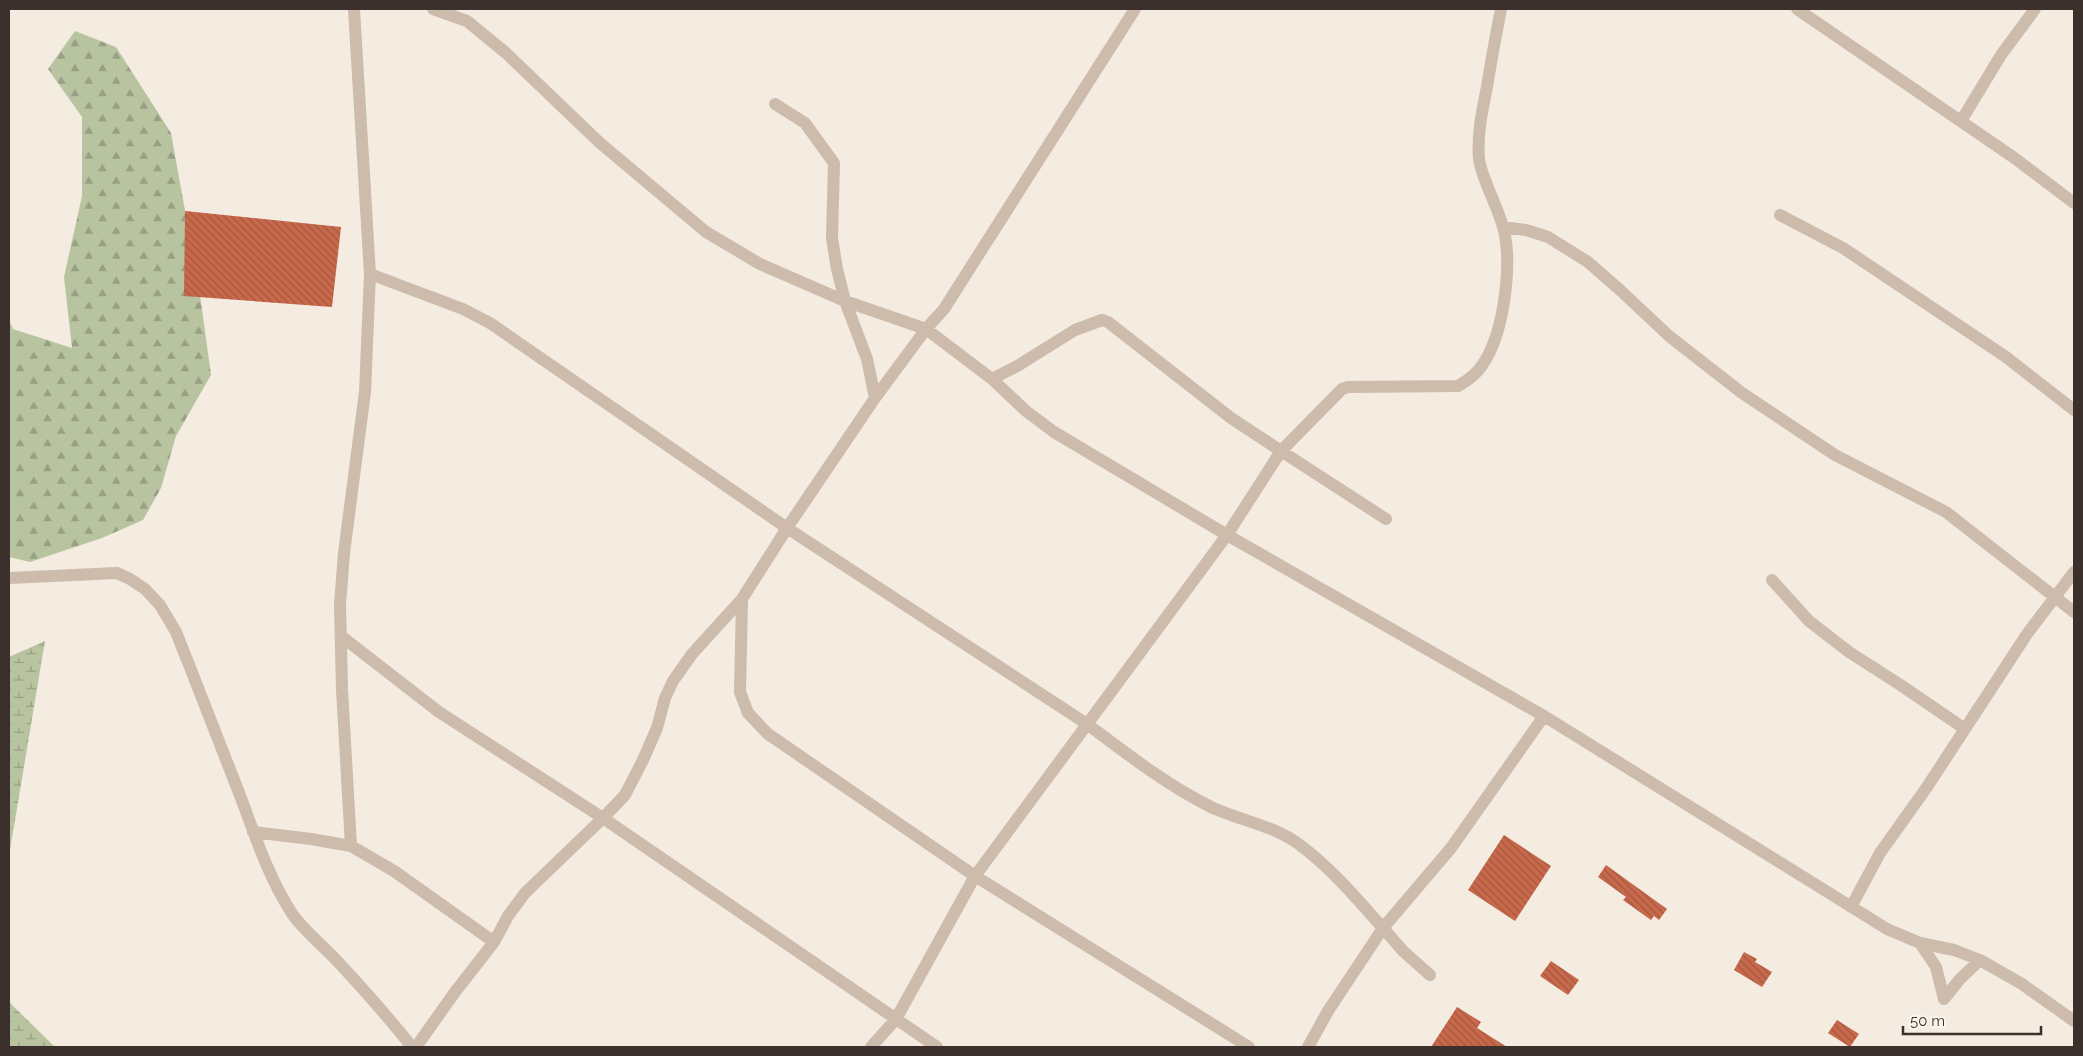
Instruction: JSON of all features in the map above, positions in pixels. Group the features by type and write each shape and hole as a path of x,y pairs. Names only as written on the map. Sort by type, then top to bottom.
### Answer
{"street":[{"path":"351,846 347,796 340,605 344,553 365,392 370,274 354,9"},
{"path":"433,9 454,15 474,27 506,53 600,143 706,232 760,264 845,301 926,329 992,379 1026,411 1054,432 1227,535 1544,716 1888,929 1920,943 1954,950 1980,960 2022,984 2074,1021"},
{"path":"416,1047 494,942 508,916 525,893 603,818 624,795 643,760 657,728 665,698 673,681 692,654 742,599 786,528 875,398 926,329 944,309 1135,9"},
{"path":"871,1047 896,1019 975,876 1227,535 1281,451 1342,389 1348,387 1458,386 1472,377 1484,363 1504,304 1507,272 1506,243 1503,227 1479,161 1479,131 1501,9"},
{"path":"1797,9 1961,121 2074,203"},
{"path":"1961,121 2001,55 2035,9"},
{"path":"775,104 805,123 834,163 832,238 837,269 845,301 867,359 875,398"},
{"path":"1780,215 1843,248 2006,356 2074,410"},
{"path":"1503,227 1526,230 1548,237 1588,262 1669,336 1742,394 1835,455 1946,512 2074,612"},
{"path":"370,274 463,309 490,322 786,528 1087,724 1133,759 1189,795 1215,808 1265,827 1299,844 1332,872 1403,951 1430,975"},
{"path":"992,379 1019,365 1075,330 1102,320 1108,322 1231,418 1386,519"},
{"path":"9,578 110,572 130,579 145,589 160,605 176,632 274,882 295,917 351,976 412,1047"},
{"path":"1851,907 1880,853 1927,787 2027,634 2074,572"},
{"path":"1772,580 1809,621 1842,647 1965,729"},
{"path":"742,599 740,692 748,713 768,734 975,876 1249,1047"},
{"path":"341,636 439,712 603,818 937,1047"},
{"path":"1308,1047 1328,1011 1383,928 1451,848 1544,716"},
{"path":"253,832 351,846 394,871 494,942"},
{"path":"1920,943 1936,967 1944,999 1980,960"}],"green space":[{"path":"75,31 116,47 171,133 199,288 211,375 176,436 161,488 143,520 102,538 30,562 9,557 9,320 13,329 72,348 64,277 82,196 82,117 48,69"},
{"path":"45,641 9,856 9,657"},
{"path":"9,1002 55,1047 9,1047"}],"building":[{"path":"185,211 341,227 332,307 184,296"},
{"path":"1504,835 1551,866 1515,921 1468,890"},
{"path":"1606,865 1667,909 1659,920 1654,916 1651,920 1623,900 1626,897 1598,877"},
{"path":"1744,952 1757,959 1755,962 1772,972 1762,987 1734,970"},
{"path":"1551,961 1579,980 1568,995 1540,976"},
{"path":"1457,1007 1481,1022 1477,1028 1507,1047 1431,1047"},
{"path":"1837,1020 1859,1034 1850,1047 1828,1033"}]}
